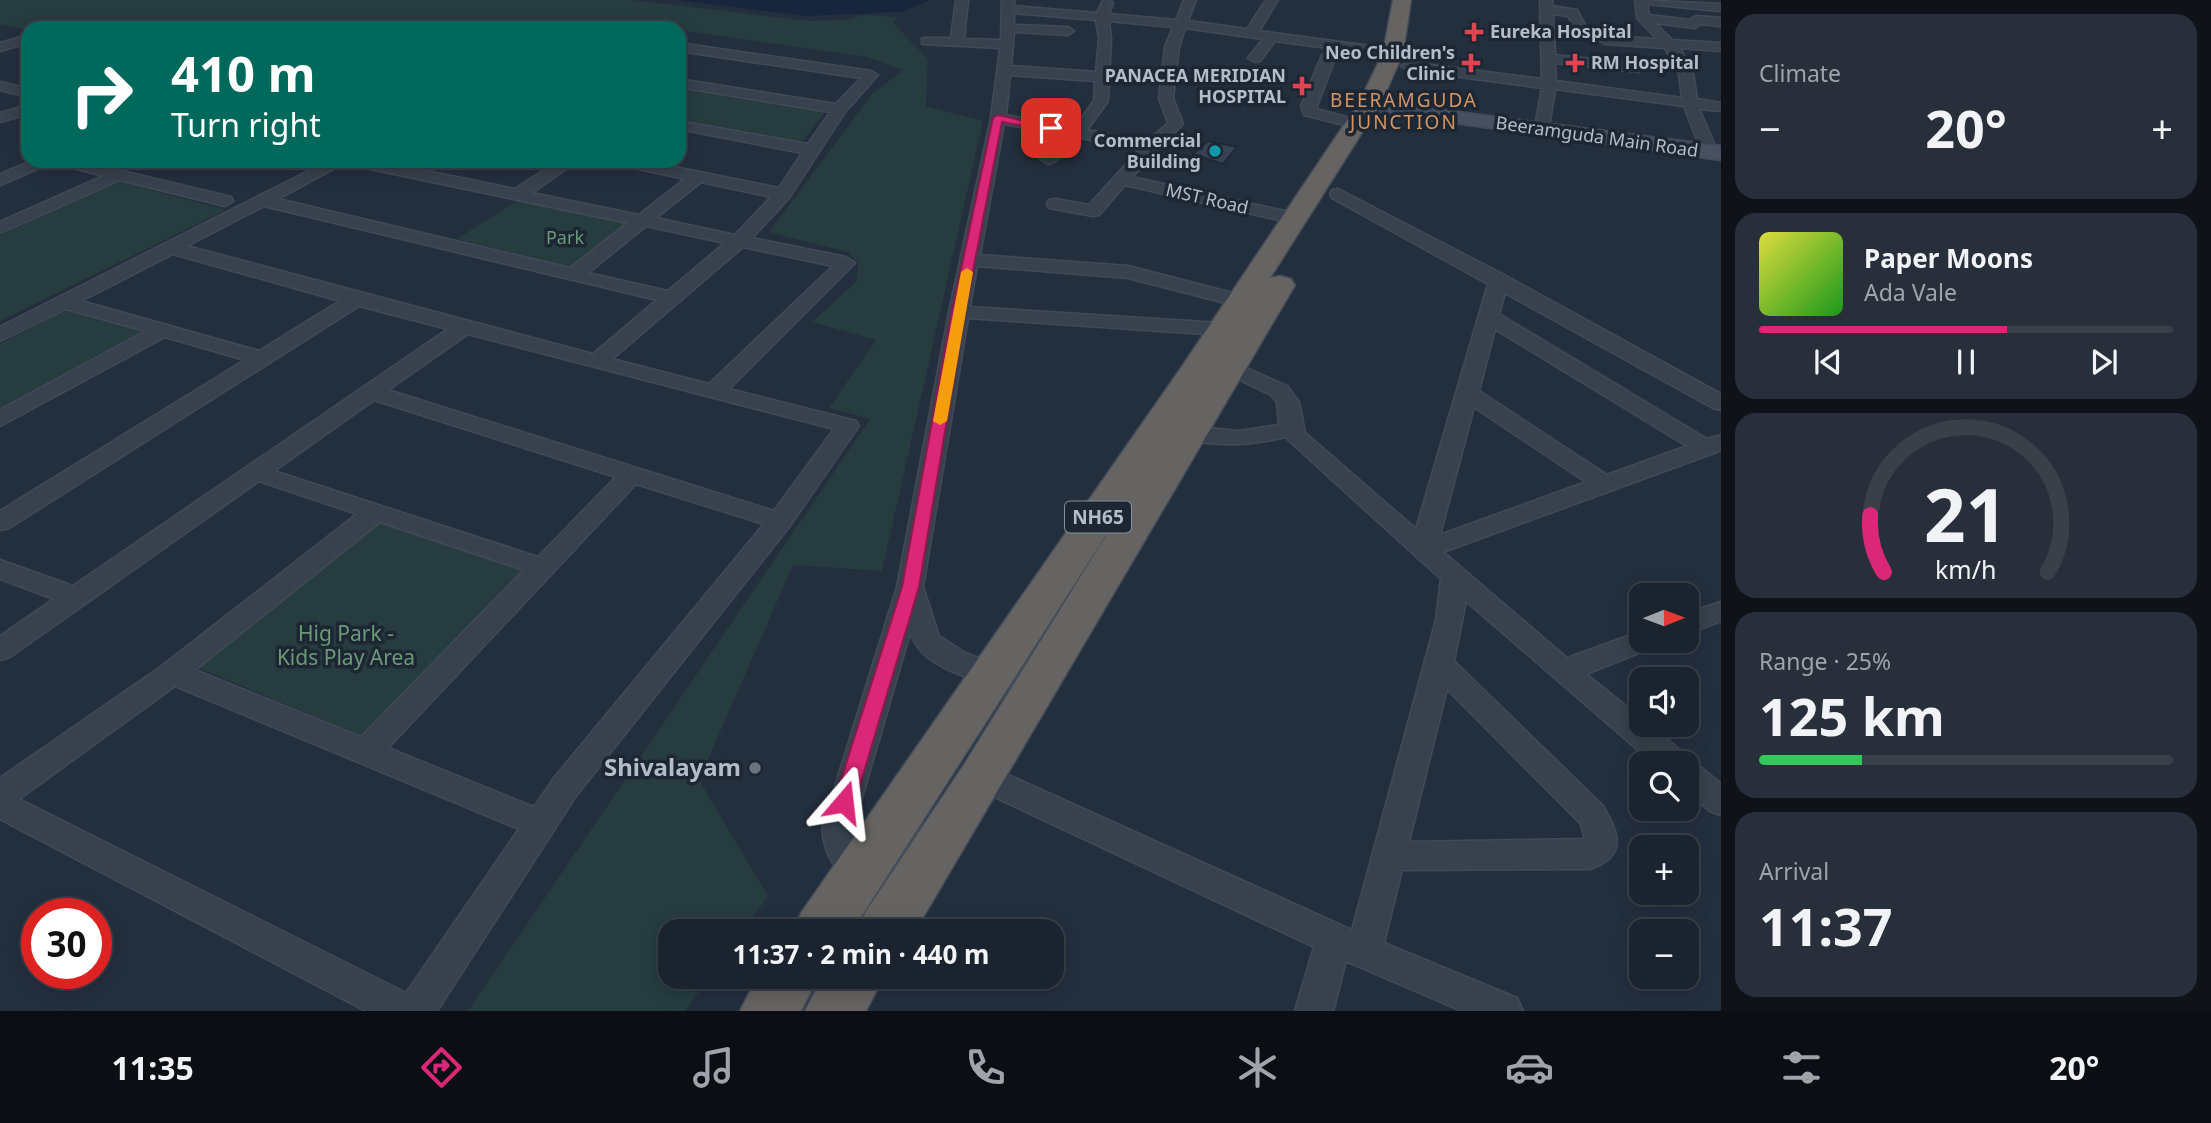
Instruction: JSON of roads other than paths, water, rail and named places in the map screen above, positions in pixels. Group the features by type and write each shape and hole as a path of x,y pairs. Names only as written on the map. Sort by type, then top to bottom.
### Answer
{"highway":[{"name":"NH65","path":"893,919 982,777 1228,367 1258,288 1292,219 1388,85 1402,0"},
{"path":"1414,0 1420,0"},
{"name":"NH65","path":"829,919 1199,365 1258,288 1338,194 1388,85 1420,0"},
{"path":"769,1011 783,989"},
{"path":"834,1011 848,989"}],"main road":[{"name":"Beeramguda Main Road","path":"1388,85 1543,121 1716,147"},
{"name":"Beeramguda Main Road","path":"1388,85 1716,147"}],"street":[{"path":"962,0 962,46"},
{"path":"1048,159 1078,133 1101,101 1105,39 1102,16 1108,0"},
{"path":"1055,204 1093,211 1150,147 1175,124 1166,98 1172,47 1190,0"},
{"path":"1252,32 1272,0"},
{"path":"1716,147 1690,103 1686,74 1675,50 1643,18 1641,0 1721,7"},
{"path":"1543,121 1549,85 1546,5 1573,13 1579,25"},
{"path":"927,41 962,46 1007,20 1102,16 1273,35 1388,85 1549,85 1721,107"},
{"path":"1643,18 1696,24 1696,20 1721,22"},
{"path":"1007,20 1068,31"},
{"path":"861,871 839,847 838,832 844,802 911,587 959,312 998,118 1007,20"},
{"path":"11,32 21,36"},
{"path":"1658,33 1721,36"},
{"path":"1255,58 1273,35"},
{"path":"0,47 21,40"},
{"path":"1605,40 1721,47"},
{"path":"598,360 739,241 783,194 839,109 871,75 686,48"},
{"path":"1548,58 1638,68"},
{"path":"1004,70 1102,77"},
{"path":"686,84 839,109"},
{"path":"0,86 21,91"},
{"path":"0,118 21,110"},
{"path":"998,118 1150,147"},
{"path":"686,126 813,150"},
{"path":"0,180 29,168"},
{"path":"93,168 225,201"},
{"path":"0,335 327,168"},
{"path":"389,168 846,263 715,390"},
{"path":"517,195 558,168"},
{"path":"658,168 783,194"},
{"path":"0,228 121,174"},
{"path":"573,275 699,176"},
{"name":"MST Road","path":"1123,180 1292,219"},
{"path":"1338,194 1721,403"},
{"path":"263,201 671,298"},
{"path":"173,248 356,299 848,426 780,522 565,787 416,1011"},
{"path":"970,260 1128,272 1258,288"},
{"path":"1423,550 1499,280"},
{"path":"959,312 1258,288"},
{"path":"0,522 356,299"},
{"path":"64,302 262,358"},
{"path":"1488,316 1713,445"},
{"path":"0,650 466,326"},
{"path":"0,419 163,330"},
{"path":"1228,367 1271,384 1284,393 1288,401 1289,429 1423,550 1660,751"},
{"path":"371,392 780,522"},
{"path":"1467,393 1605,484"},
{"path":"1189,433 1236,440 1252,439 1289,429"},
{"path":"1423,550 1713,445"},
{"path":"256,472 542,567"},
{"path":"366,752 631,474"},
{"path":"0,794 172,673 376,512"},
{"path":"0,569 76,597"},
{"path":"1314,1011 1349,945 1390,856 1450,620 1455,576"},
{"path":"911,587 924,636 931,645 942,653 994,675"},
{"path":"1699,619 1721,611"},
{"path":"1563,671 1629,646"},
{"path":"1390,856 1591,855 1601,845 1601,831 1592,814 1439,664"},
{"path":"172,673 540,823"},
{"path":"982,777 1349,945 1504,1011"},
{"path":"1699,784 1721,802"},
{"path":"0,803 403,1011"}],"water":[{"path":"677,0 931,0 901,12 807,16"}],"place":[{"name":"Eureka Hospital","path":"1474,32"},
{"name":"Neo Children's Clinic","path":"1471,63"},
{"name":"RM Hospital","path":"1575,63"},
{"name":"PANACEA MERIDIAN HOSPITAL","path":"1302,86"},
{"name":"Commercial Building","path":"1215,151"},
{"name":"Shivalayam","path":"755,768"}],"district":[{"name":"BEERAMGUDA JUNCTION","path":"1404,111"}],"park label":[{"name":"Park","path":"565,238"},
{"name":"Hig Park - Kids Play Area","path":"346,646"}]}
